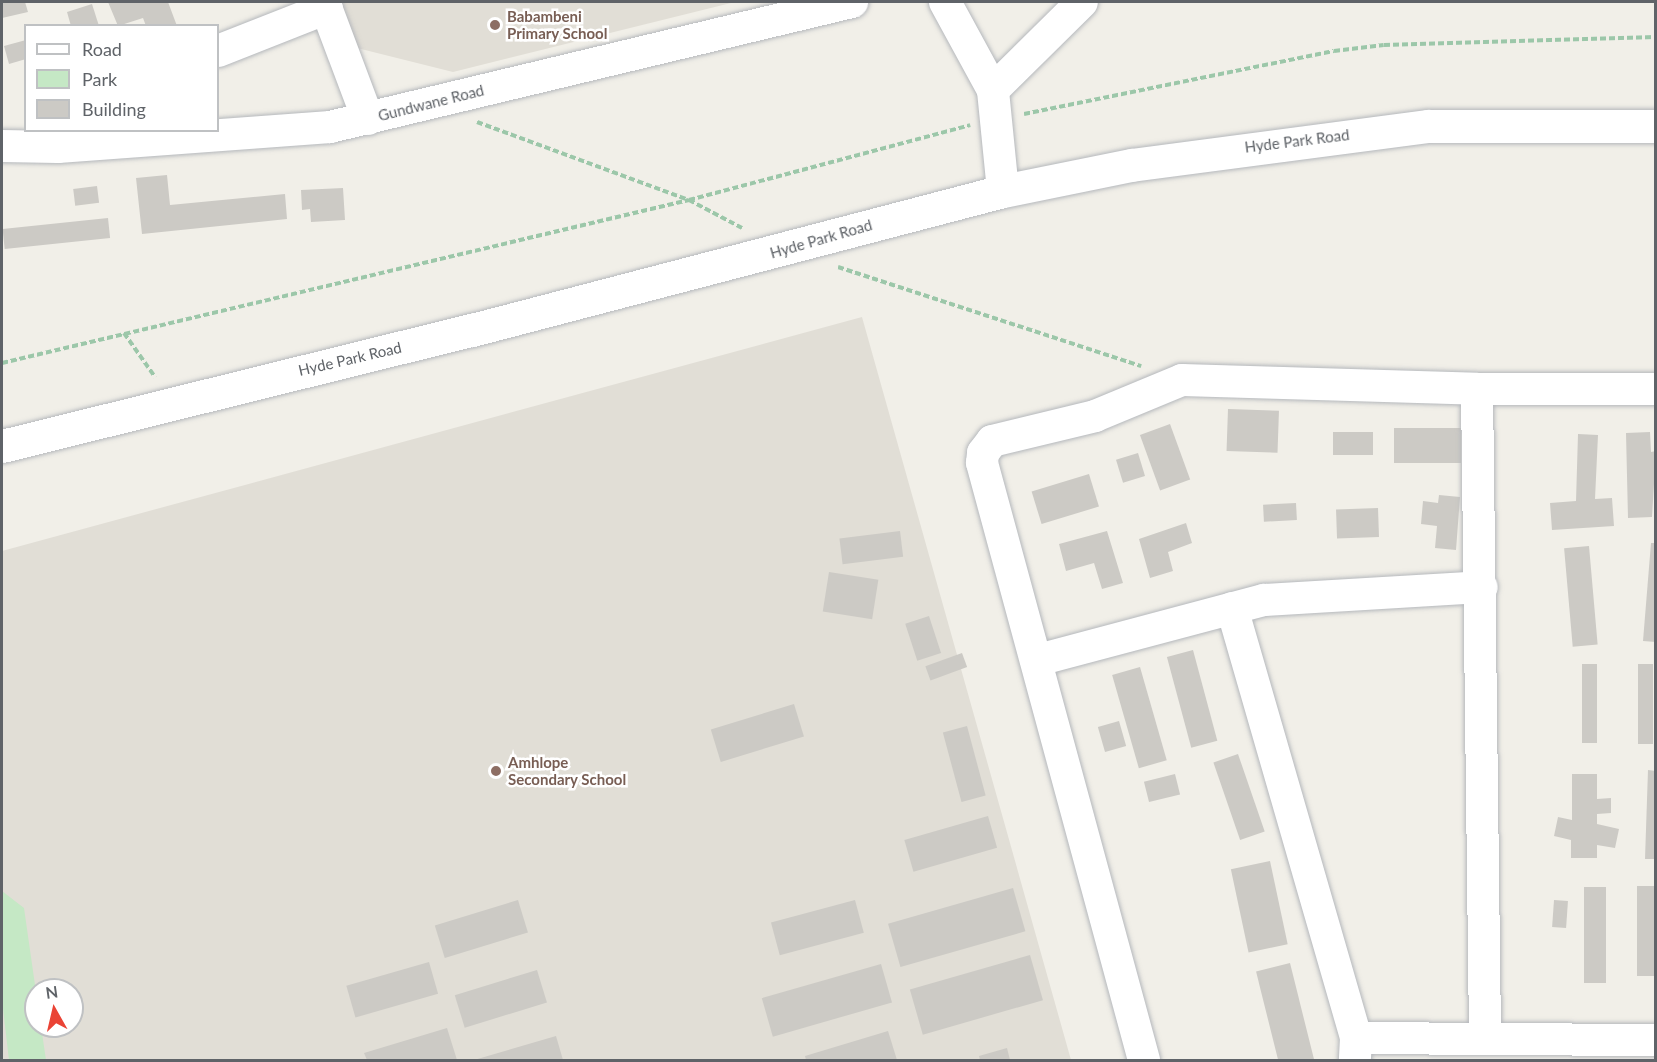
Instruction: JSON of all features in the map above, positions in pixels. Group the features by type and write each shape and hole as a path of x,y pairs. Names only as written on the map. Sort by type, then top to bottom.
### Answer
{"street":[{"name":"Gundwane Road","path":"219,132 330,127 852,2"},
{"path":"945,2 994,105 1003,191"},
{"path":"994,105 1082,2"},
{"path":"219,51 325,5 368,119"},
{"name":"Hyde Park Road","path":"2,446 172,401 484,327 1003,191 1223,151 1417,127 1656,126"},
{"name":"Gundwane Road","path":"2,146 60,139 218,132"},
{"path":"1144,1060 1038,660 982,464 983,453 992,441 1095,416 1182,380 1477,389 1656,389"},
{"path":"1477,389 1482,587 1485,1039"},
{"path":"1038,660 1232,608 1288,596 1482,587"},
{"path":"1232,608 1356,1049 1485,1039 1656,1040"}],"path":[{"path":"2,363 678,202 933,133 994,105 1384,45 1656,37"},
{"path":"124,333 172,401"}],"shaded area":[{"name":"Babambeni Primary School","path":"340,2 735,2 453,72 357,48"},
{"name":"Amhlope Secondary School","path":"862,317 1071,1060 2,1060 2,551"}],"green space":[{"path":"2,891 24,908 34,978 24,978 24,1038 43,1038 46,1060 9,1060 2,1000"}],"building":[{"path":"2,2 25,2 28,12 2,18"},
{"path":"108,2 168,2 176,24 145,24 143,18 117,24"},
{"path":"92,4 98,24 70,24 67,12"},
{"path":"24,41 24,60 9,64 4,46"},
{"path":"167,175 170,205 285,194 287,219 142,234 136,178"},
{"path":"97,186 99,203 75,206 73,189"},
{"path":"343,188 345,220 311,222 310,209 302,210 301,190"},
{"path":"108,218 110,238 5,249 3,229"},
{"path":"1228,409 1279,411 1278,453 1227,451"},
{"path":"1170,424 1190,479 1160,490 1140,435"},
{"path":"1394,428 1461,428 1461,463 1394,463"},
{"path":"1333,432 1373,432 1373,455 1333,455"},
{"path":"1650,432 1651,452 1656,451 1652,517 1628,518 1626,433"},
{"path":"1578,434 1598,435 1595,499 1612,498 1614,526 1552,530 1550,503 1576,501"},
{"path":"1138,453 1145,476 1123,483 1116,460"},
{"path":"1089,474 1099,507 1042,524 1032,492"},
{"path":"1439,495 1460,497 1456,550 1435,548 1437,526 1421,524 1423,501 1438,503"},
{"path":"1296,503 1297,520 1264,522 1263,505"},
{"path":"1378,508 1379,537 1337,538 1336,509"},
{"path":"1186,523 1192,543 1168,552 1173,571 1150,578 1139,539"},
{"path":"900,531 903,557 843,564 839,538"},
{"path":"1107,531 1123,583 1102,589 1094,563 1066,571 1059,544"},
{"path":"1651,543 1656,543 1656,642 1643,641"},
{"path":"1589,546 1598,645 1573,647 1564,548"},
{"path":"829,572 878,580 872,619 823,612"},
{"path":"929,616 941,653 917,661 905,624"},
{"path":"1193,650 1217,741 1191,748 1167,657"},
{"path":"962,653 967,667 930,680 925,666"},
{"path":"1582,664 1597,664 1597,743 1582,743"},
{"path":"1638,664 1653,664 1653,744 1638,744"},
{"path":"1140,667 1167,760 1139,768 1112,675"},
{"path":"794,704 804,737 721,762 711,729"},
{"path":"1119,721 1126,746 1105,752 1098,727"},
{"path":"967,726 986,796 961,802 943,732"},
{"path":"1238,754 1265,832 1240,840 1213,762"},
{"path":"1648,770 1656,771 1656,859 1645,859"},
{"path":"1175,774 1180,794 1149,802 1144,782"},
{"path":"1572,774 1597,774 1597,799 1611,798 1611,813 1597,814 1597,824 1619,829 1615,848 1597,845 1597,858 1571,858 1571,840 1554,836 1558,817 1572,820"},
{"path":"988,816 997,848 913,872 904,840"},
{"path":"1270,861 1288,944 1249,952 1231,869"},
{"path":"1637,886 1656,886 1656,976 1637,976"},
{"path":"1584,887 1606,887 1606,983 1584,983"},
{"path":"1013,888 1025,931 900,967 888,924"},
{"path":"518,900 528,933 445,958 435,925"},
{"path":"855,900 864,933 780,955 771,923"},
{"path":"1554,900 1568,901 1566,928 1552,927"},
{"path":"1030,955 1043,1000 923,1035 910,989"},
{"path":"429,962 438,994 355,1017 346,986"},
{"path":"1290,963 1314,1060 1278,1060 1256,971"},
{"path":"881,964 892,1002 773,1037 762,998"},
{"path":"537,970 547,1003 465,1028 455,995"},
{"path":"447,1028 457,1060 367,1060 364,1053"},
{"path":"888,1031 897,1060 806,1060 805,1056"},
{"path":"556,1036 563,1060 474,1060"},
{"path":"1007,1048 1010,1060 980,1060 979,1056"}],"place":[{"name":"Babambeni Primary School","path":"495,25"},
{"name":"Amhlope Secondary School","path":"496,771"}]}
